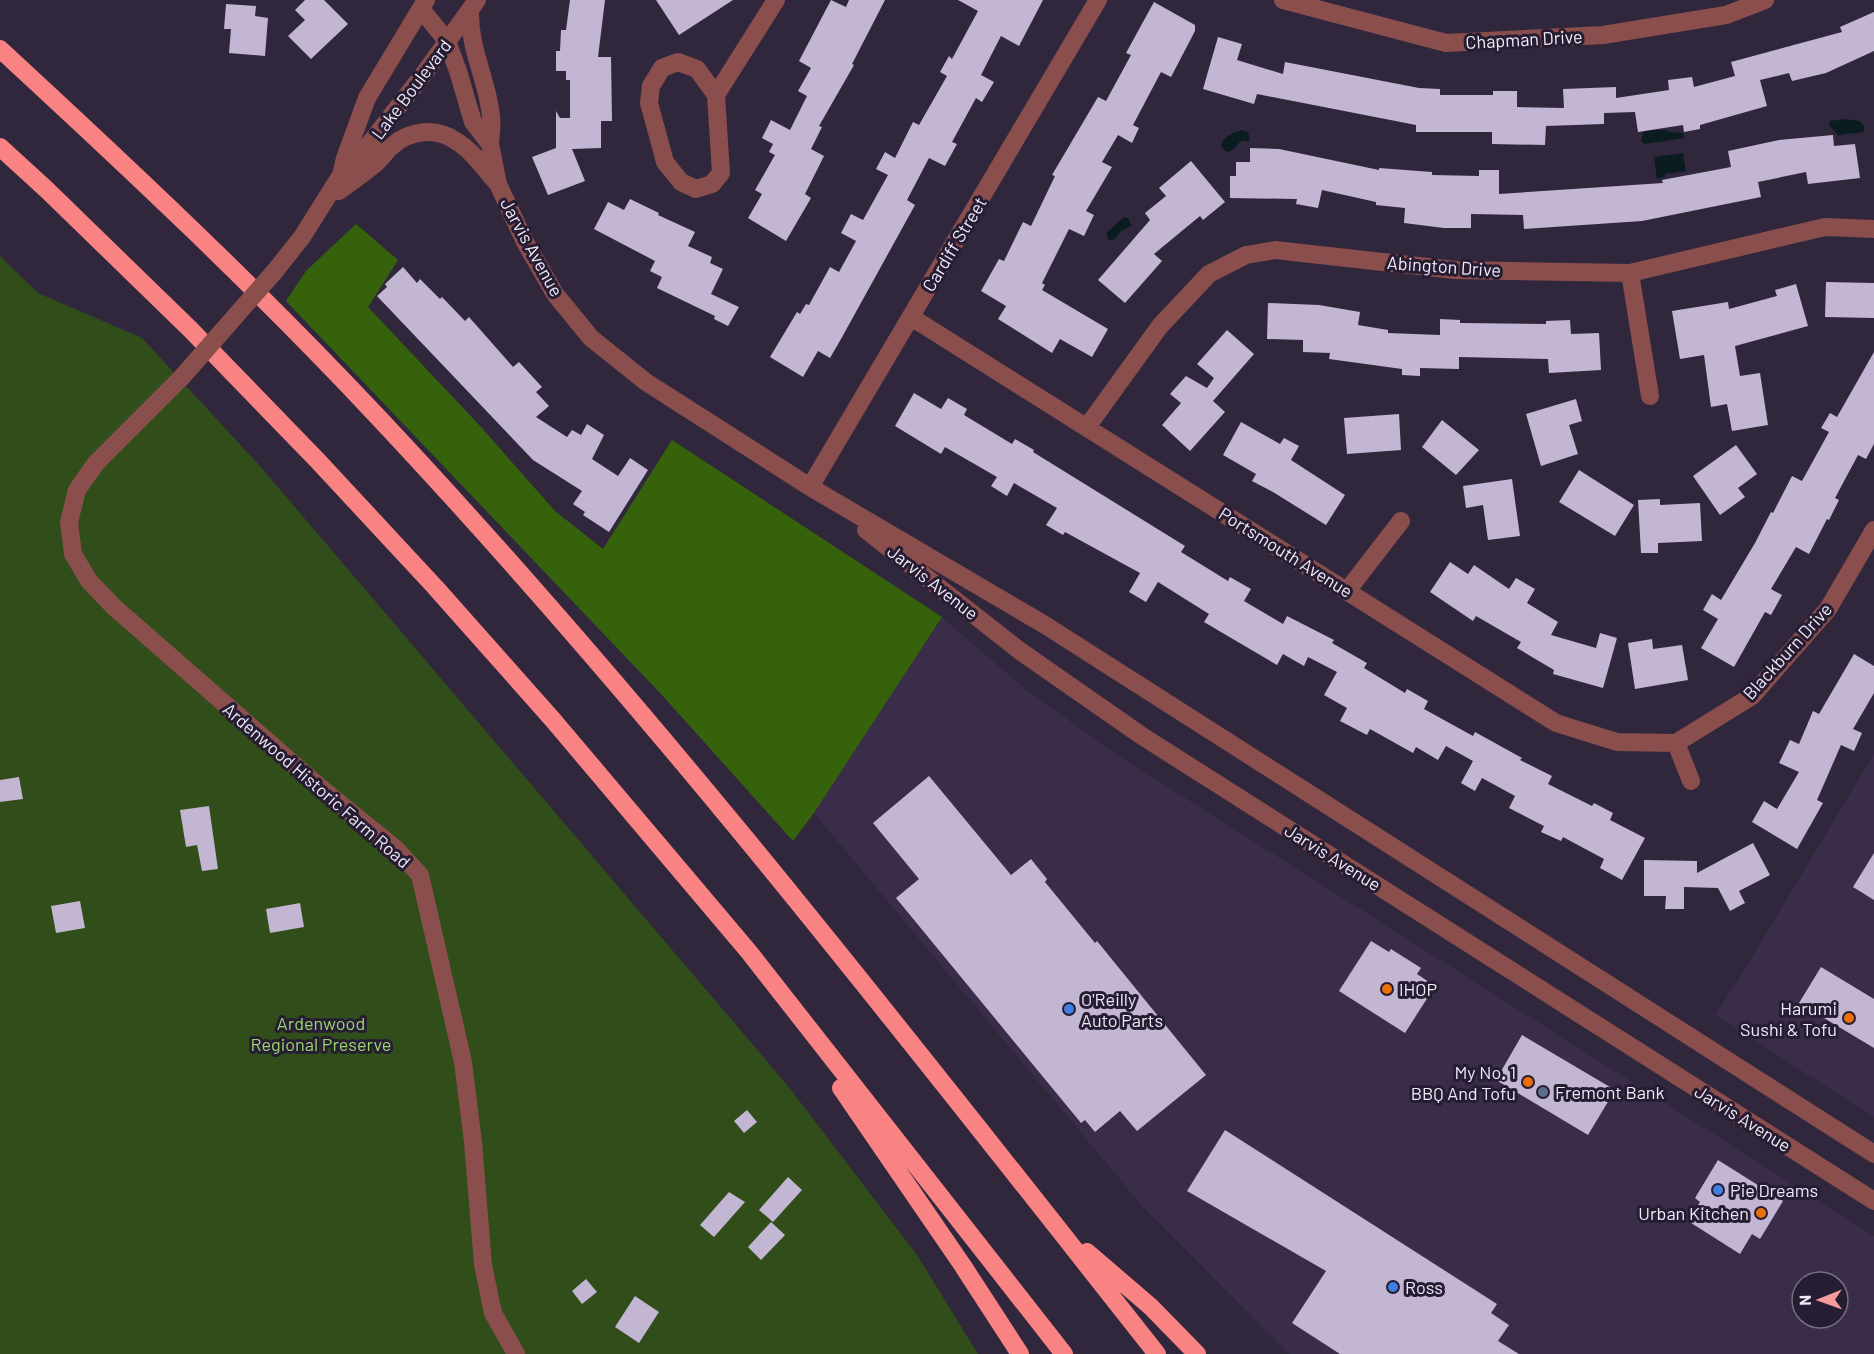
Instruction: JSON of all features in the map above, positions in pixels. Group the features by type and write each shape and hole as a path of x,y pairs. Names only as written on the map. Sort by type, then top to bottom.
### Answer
{"highway":[{"path":"0,49 240,275 376,415 493,542 719,804 1157,1354"},
{"path":"0,147 48,190 191,330 435,586 553,720 748,952 1064,1354"},
{"path":"748,952 963,1266 1020,1354"},
{"path":"1054,1224 1150,1307 1197,1354"}],"street":[{"path":"716,95 697,69 678,62 662,68 651,86 649,103 665,162 681,182 696,189 712,184 722,173 716,95 776,0"},
{"name":"Cardiff Street","path":"810,487 1098,0"},
{"name":"Chapman Drive","path":"1283,0 1446,43 1603,35 1726,15 1765,0"},
{"name":"Jarvis Avenue","path":"424,4 447,41 473,122 490,144 498,184 525,242 555,294 591,338 646,382 810,487 1045,625 1874,1154"},
{"name":"Lake Boulevard","path":"341,175 367,98 424,4"},
{"path":"474,5 470,28 491,116 490,144"},
{"name":"Lake Boulevard","path":"275,271 302,237 341,175 357,160 474,5"},
{"path":"323,203 378,161 400,139 420,132 430,132 455,139 498,184"},
{"name":"Abington Drive","path":"1087,427 1160,326 1209,274 1246,255 1275,250 1455,270 1630,273 1825,227 1874,229"},
{"name":"Ardenwood Historic Farm Road","path":"275,271 182,377 96,463 77,490 69,522 73,554 88,581 114,607 322,789 396,849 420,875 463,1062 473,1142 483,1265 493,1313 516,1354"},
{"path":"1630,273 1650,396"},
{"name":"Portsmouth Avenue","path":"911,317 1556,723 1617,742 1676,743"},
{"name":"Jarvis Avenue","path":"810,487 1020,651 1142,736 1874,1201"},
{"path":"1347,591 1401,521"},
{"name":"Blackburn Drive","path":"1676,743 1752,696 1828,609 1874,530"},
{"path":"1676,743 1691,781"}],"shaded area":[{"path":"1845,119 1860,121 1864,126 1864,131 1839,136 1829,125 1830,121"},
{"path":"1242,130 1248,132 1250,140 1247,142 1243,140 1229,152 1224,150 1221,145 1225,139 1232,133"},
{"path":"1652,130 1683,133 1684,138 1645,144 1641,141 1643,132"},
{"path":"1683,153 1686,171 1665,174 1665,177 1657,179 1654,157"},
{"path":"1124,217 1128,218 1132,226 1121,231 1114,240 1109,240 1107,232"},
{"path":"942,617 1026,690 1119,756 1874,1236 1874,1354 1289,1354 1144,1208 814,813"},
{"path":"1874,754 1874,1117 1715,1015"}],"green space":[{"path":"356,224 398,260 368,307 481,427 555,511 603,549 672,440 942,617 814,813 793,841 661,694 286,301 306,271"},
{"name":"Ardenwood Regional Preserve","path":"0,256 38,293 142,338 260,466 788,1086 917,1255 978,1354 0,1354"}],"building":[{"path":"305,0 324,0 348,24 311,59 288,36 305,20 295,10"},
{"path":"570,0 605,0 598,57 611,57 612,121 601,121 601,148 572,149 585,181 548,195 532,157 556,148 556,111 560,118 570,118 570,80 566,80 566,71 556,71 556,51 560,51 561,30 566,30"},
{"path":"656,0 733,0 679,35"},
{"path":"831,0 846,7 849,0 885,0 852,64 854,65 819,126 822,127 811,149 824,156 805,194 811,198 786,241 748,218 762,194 755,190 775,155 769,152 773,144 762,138 771,120 790,130 807,96 798,91 811,68 799,61"},
{"path":"958,0 1043,0 1019,46 1001,36 981,75 994,82 982,102 976,98 952,142 957,144 945,166 929,158 907,200 915,205 841,339 830,358 818,351 803,377 770,357 797,312 800,314 806,304 809,305 830,267 839,272 856,241 841,233 851,214 863,220 888,175 876,169 885,152 895,158 913,122 919,125 947,76 940,72 949,56 952,59 978,11"},
{"path":"1154,2 1195,25 1195,31 1171,77 1161,72 1133,125 1139,128 1132,143 1118,135 1102,162 1112,167 1086,211 1094,215 1084,236 1069,229 1042,283 1045,285 1042,290 1108,329 1092,357 1060,339 1052,353 998,319 1006,306 981,291 999,259 1004,261 1023,222 1031,226 1055,176 1052,175 1098,97 1106,101 1131,55 1126,53"},
{"path":"226,4 256,6 255,16 268,18 265,56 229,53 231,29 224,29"},
{"path":"1874,12 1874,51 1826,73 1792,81 1789,73 1760,80 1767,106 1700,125 1700,129 1684,132 1683,125 1638,132 1635,112 1604,113 1604,124 1546,126 1545,145 1492,144 1492,132 1416,132 1416,125 1257,94 1254,104 1203,89 1218,37 1242,44 1237,60 1283,74 1285,62 1419,88 1440,89 1440,95 1493,95 1493,91 1517,91 1517,107 1564,108 1563,89 1616,87 1616,98 1669,90 1668,80 1692,77 1694,87 1735,76 1731,62 1842,32 1840,27"},
{"path":"1833,135 1834,146 1855,144 1860,178 1808,184 1806,172 1758,182 1761,197 1642,221 1524,229 1523,215 1471,214 1471,228 1444,228 1404,223 1405,208 1376,205 1376,202 1322,190 1318,208 1296,204 1297,199 1230,198 1230,176 1236,176 1236,162 1250,162 1250,148 1279,149 1379,170 1379,168 1432,172 1432,175 1479,176 1479,170 1499,170 1499,194 1663,183 1662,180 1731,167 1728,151 1779,140"},
{"path":"1191,161 1225,202 1203,220 1200,216 1154,254 1162,261 1125,303 1098,280 1150,220 1145,213 1166,196 1159,188"},
{"path":"630,199 695,232 688,246 712,257 710,263 723,269 711,294 739,307 728,326 714,319 715,316 657,288 662,277 650,271 655,261 594,229 608,202 624,210"},
{"path":"403,267 417,283 420,279 440,299 442,297 465,321 469,317 513,367 519,362 542,387 536,392 549,406 536,417 567,437 572,430 581,435 587,424 604,435 592,459 618,476 630,458 648,470 609,532 583,515 585,512 573,504 582,491 533,460 377,296 387,287 385,284"},
{"path":"1826,282 1874,283 1874,318 1825,317"},
{"path":"1796,284 1808,326 1735,346 1740,376 1760,373 1768,425 1732,431 1727,404 1711,407 1704,355 1680,359 1672,311 1728,302 1729,309 1777,296 1775,290"},
{"path":"1268,303 1319,305 1360,312 1358,325 1388,330 1388,333 1440,335 1440,319 1460,320 1460,323 1546,324 1546,321 1570,320 1571,334 1599,333 1601,370 1549,373 1548,359 1459,357 1459,369 1420,368 1420,376 1402,375 1402,369 1329,359 1330,353 1303,352 1303,340 1267,339"},
{"path":"1227,330 1254,354 1213,401 1225,412 1190,451 1162,425 1181,403 1170,394 1186,376 1207,388 1214,378 1197,364"},
{"path":"1874,352 1874,444 1866,459 1858,455 1835,498 1839,500 1809,554 1796,547 1771,589 1782,595 1771,615 1765,612 1734,667 1701,648 1718,619 1703,610 1712,594 1721,600 1771,512 1773,513 1792,476 1802,481 1829,432 1821,428 1830,413 1837,417"},
{"path":"914,393 941,409 948,398 967,409 964,415 1012,444 1015,439 1034,450 1033,452 1185,546 1181,552 1228,581 1230,577 1251,589 1244,601 1283,624 1287,616 1334,640 1332,643 1367,663 1364,668 1405,693 1407,689 1428,701 1424,709 1473,736 1475,732 1522,758 1520,760 1552,776 1548,784 1592,806 1594,803 1613,813 1610,820 1645,838 1622,880 1600,868 1604,859 1563,837 1561,841 1541,832 1544,826 1509,808 1515,796 1482,778 1475,791 1461,783 1473,761 1446,746 1438,760 1416,747 1413,753 1370,729 1367,735 1340,721 1347,708 1324,695 1337,672 1308,657 1304,666 1283,654 1277,665 1204,622 1209,614 1158,582 1146,602 1129,592 1140,573 1065,532 1063,535 1046,525 1057,508 1014,483 1007,496 991,486 997,477 945,447 941,454 895,426"},
{"path":"1576,399 1582,421 1569,425 1578,454 1541,466 1526,414"},
{"path":"1399,414 1401,450 1347,454 1344,418"},
{"path":"1442,420 1479,450 1456,475 1422,447"},
{"path":"1241,422 1280,444 1284,438 1299,446 1291,460 1345,495 1326,525 1252,481 1256,474 1223,455"},
{"path":"1736,445 1757,474 1738,488 1745,497 1720,515 1693,476"},
{"path":"1579,470 1634,505 1615,536 1559,502"},
{"path":"1512,479 1520,536 1488,540 1483,505 1466,508 1463,486"},
{"path":"1660,499 1660,505 1700,503 1702,541 1658,543 1658,553 1641,553 1638,500"},
{"path":"1450,562 1468,574 1474,565 1509,589 1516,578 1535,589 1527,603 1558,622 1551,635 1596,648 1600,633 1617,638 1603,688 1553,674 1554,670 1517,648 1521,642 1476,616 1473,621 1430,592"},
{"path":"1652,639 1653,649 1682,645 1688,680 1635,689 1628,643"},
{"path":"1854,654 1874,666 1874,693 1853,729 1862,733 1854,751 1841,745 1817,800 1823,803 1797,849 1752,822 1764,801 1777,809 1799,772 1779,763 1790,740 1799,744 1813,711 1819,714"},
{"name":"O'Reilly Auto Parts","path":"929,776 1011,875 1031,859 1047,879 1045,882 1095,943 1097,941 1206,1075 1137,1131 1120,1111 1095,1132 1085,1120 1081,1123 896,898 919,879 873,823"},
{"path":"19,777 23,799 0,802 0,780"},
{"path":"209,806 218,869 202,871 197,845 186,847 180,810"},
{"path":"1753,843 1770,875 1739,891 1745,903 1730,911 1718,888 1684,887 1684,909 1665,909 1666,896 1644,896 1644,860 1697,861 1697,873"},
{"path":"1874,853 1874,900 1853,887"},
{"path":"80,901 85,928 56,933 51,906"},
{"path":"300,903 304,927 270,933 266,909"},
{"name":"IHOP","path":"1371,941 1389,952 1391,949 1421,968 1417,974 1435,986 1405,1033 1339,991"},
{"path":"1821,967 1874,999 1874,1048 1799,1003"},
{"path":"1522,1035 1615,1090 1588,1135 1496,1080"},
{"path":"747,1110 757,1122 744,1133 734,1121"},
{"name":"Ross","path":"1225,1130 1497,1304 1491,1313 1509,1325 1498,1341 1519,1354 1340,1354 1292,1323 1326,1271 1187,1191"},
{"path":"1718,1160 1783,1201 1760,1239 1752,1234 1740,1254 1688,1221 1700,1202 1695,1198"},
{"path":"788,1177 802,1190 773,1222 759,1210"},
{"path":"729,1192 745,1202 714,1237 700,1225"},
{"path":"771,1222 785,1235 761,1260 748,1247"},
{"path":"586,1279 597,1292 582,1304 572,1291"},
{"path":"635,1296 659,1312 639,1343 615,1327"}],"place":[{"name":"IHOP","path":"1387,989"},
{"name":"O'Reilly Auto Parts","path":"1069,1009"},
{"name":"Harumi Sushi & Tofu","path":"1849,1018"},
{"name":"My No. 1 BBQ And Tofu","path":"1528,1082"},
{"name":"Fremont Bank","path":"1543,1092"},
{"name":"Pie Dreams","path":"1718,1190"},
{"name":"Urban Kitchen","path":"1761,1213"},
{"name":"Ross","path":"1393,1287"}]}
